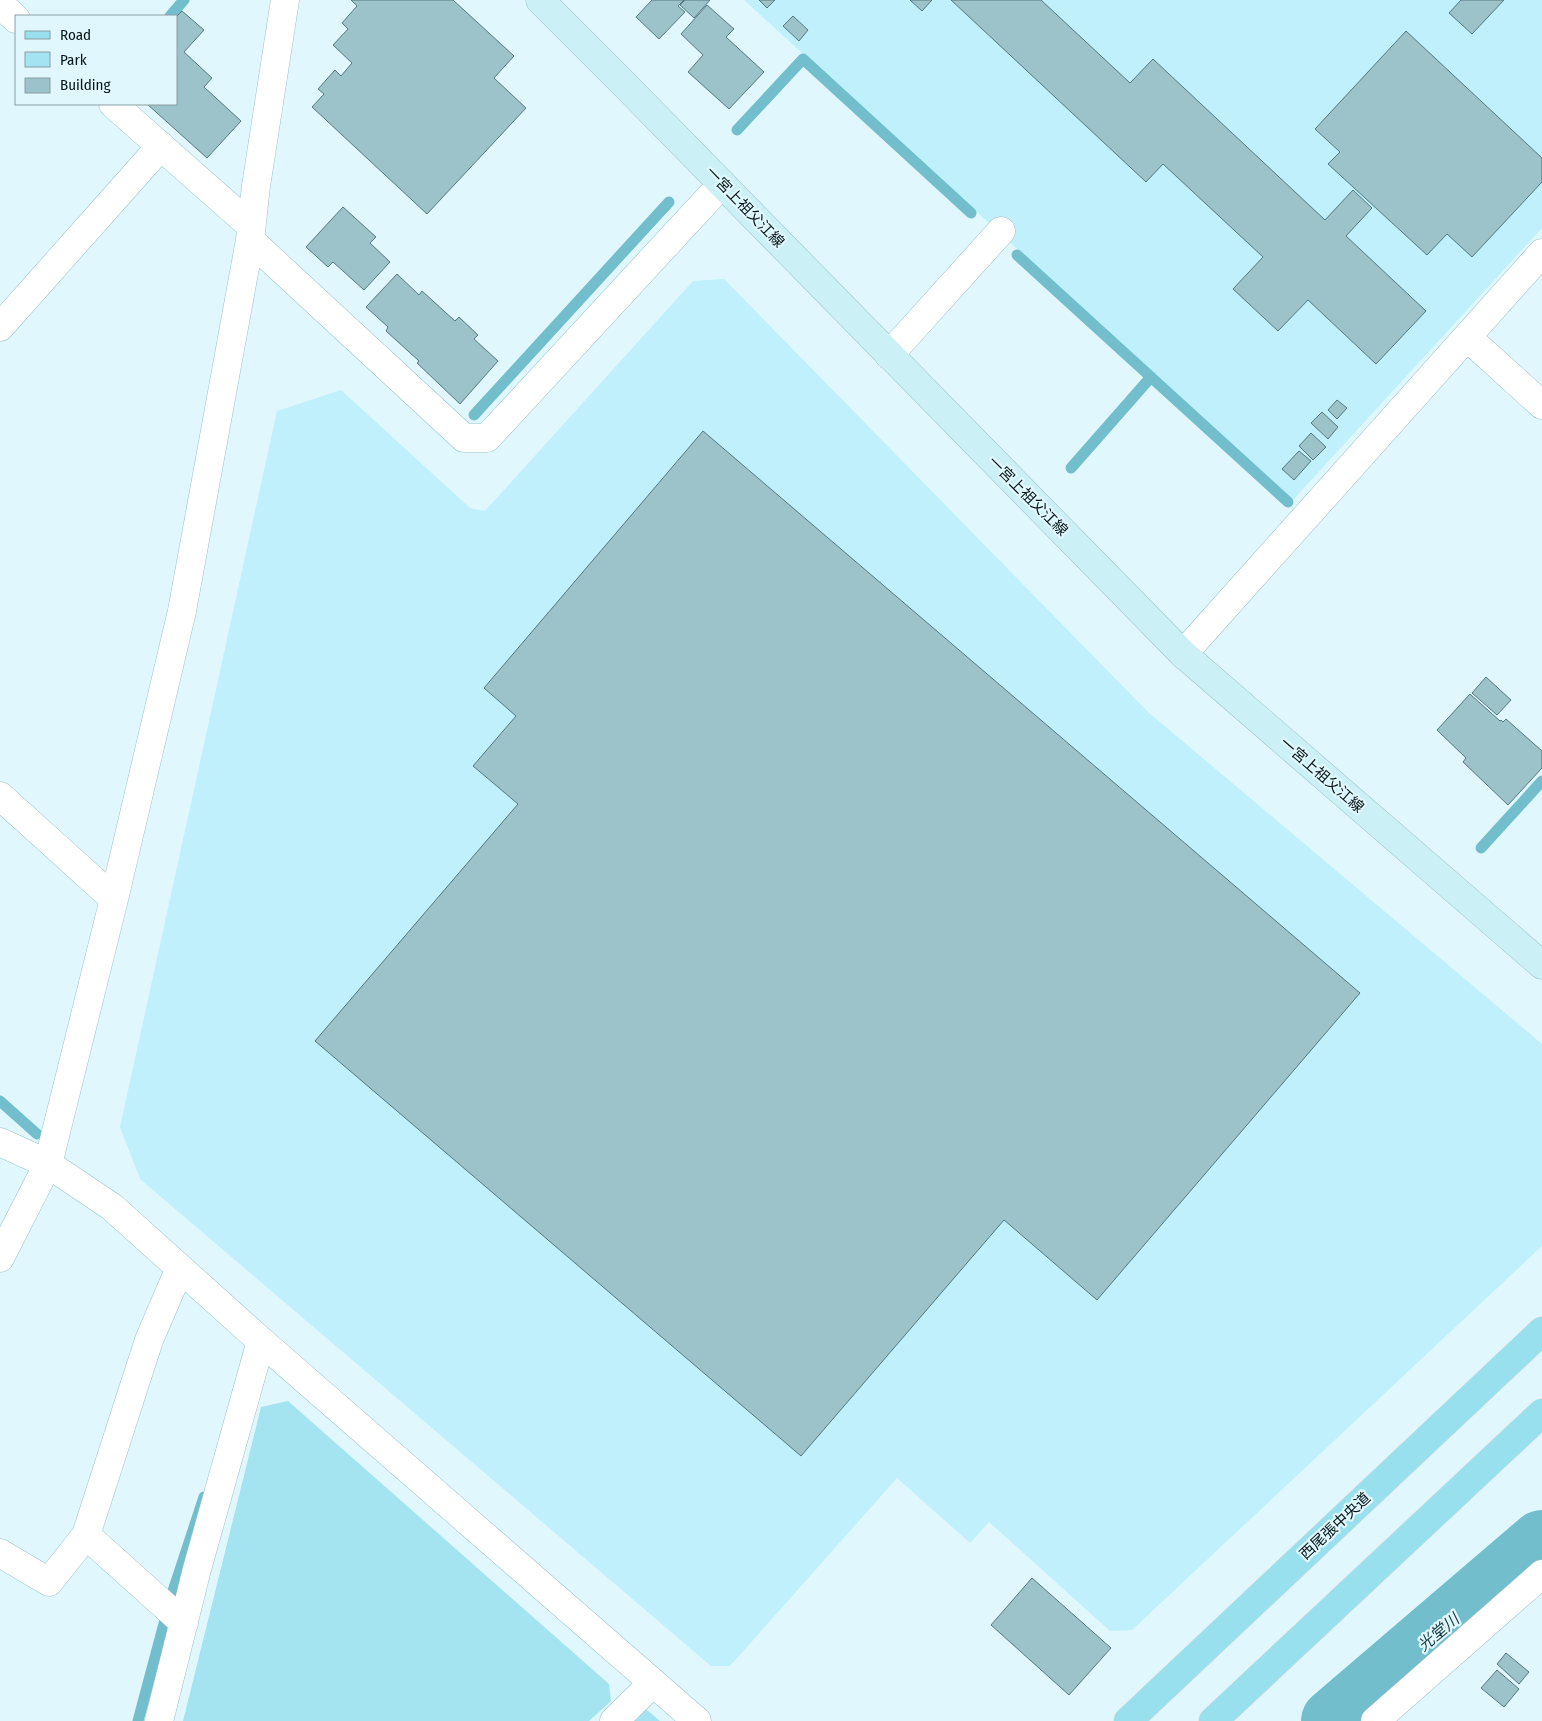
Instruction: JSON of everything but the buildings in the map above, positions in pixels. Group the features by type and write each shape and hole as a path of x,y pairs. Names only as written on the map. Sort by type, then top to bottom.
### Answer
{"main road":[{"name":"一宮上祖父江線","path":"540,0 1183,654 1542,965"},
{"name":"西尾張中央道","path":"1128,1721 1542,1331"},
{"path":"1213,1721 1542,1413"}],"street":[{"path":"0,1258 48,1164 114,899 182,611 250,233 285,0"},
{"path":"0,4 15,18"},
{"path":"114,105 161,146 464,438 487,438 722,184"},
{"path":"0,327 161,146"},
{"path":"889,355 1001,231"},
{"path":"1183,654 1542,253"},
{"path":"1467,337 1542,405"},
{"path":"0,796 114,899"},
{"path":"0,1142 48,1164 112,1207 262,1341 697,1721"},
{"path":"0,1553 48,1582 86,1535 149,1340 180,1268"},
{"path":"159,1721 197,1569 262,1341"},
{"path":"86,1535 184,1623"},
{"path":"1375,1721 1542,1574"},
{"path":"614,1721 653,1683"}],"shaded area":[{"path":"744,0 1542,0 1542,228 1293,500"},
{"path":"724,279 1148,712 1542,1044 1542,1246 1132,1630 1110,1631 989,1522 970,1543 897,1478 730,1666 711,1666 140,1179 120,1127 277,411 341,390 470,508 485,511 693,281"}],"green space":[{"path":"288,1401 609,1684 611,1701 589,1721 183,1721 261,1407"},
{"path":"646,1709 660,1721 633,1721"}],"waterway":[{"path":"171,15 184,0"},
{"path":"737,130 803,59 971,213"},
{"path":"474,415 669,202"},
{"path":"1017,255 1288,502"},
{"path":"1071,468 1151,377"},
{"path":"1481,848 1542,781"},
{"path":"0,1101 37,1134"},
{"path":"173,1591 204,1497"},
{"name":"光堂川","path":"1334,1721 1542,1543"},
{"path":"138,1721 165,1620"}]}
